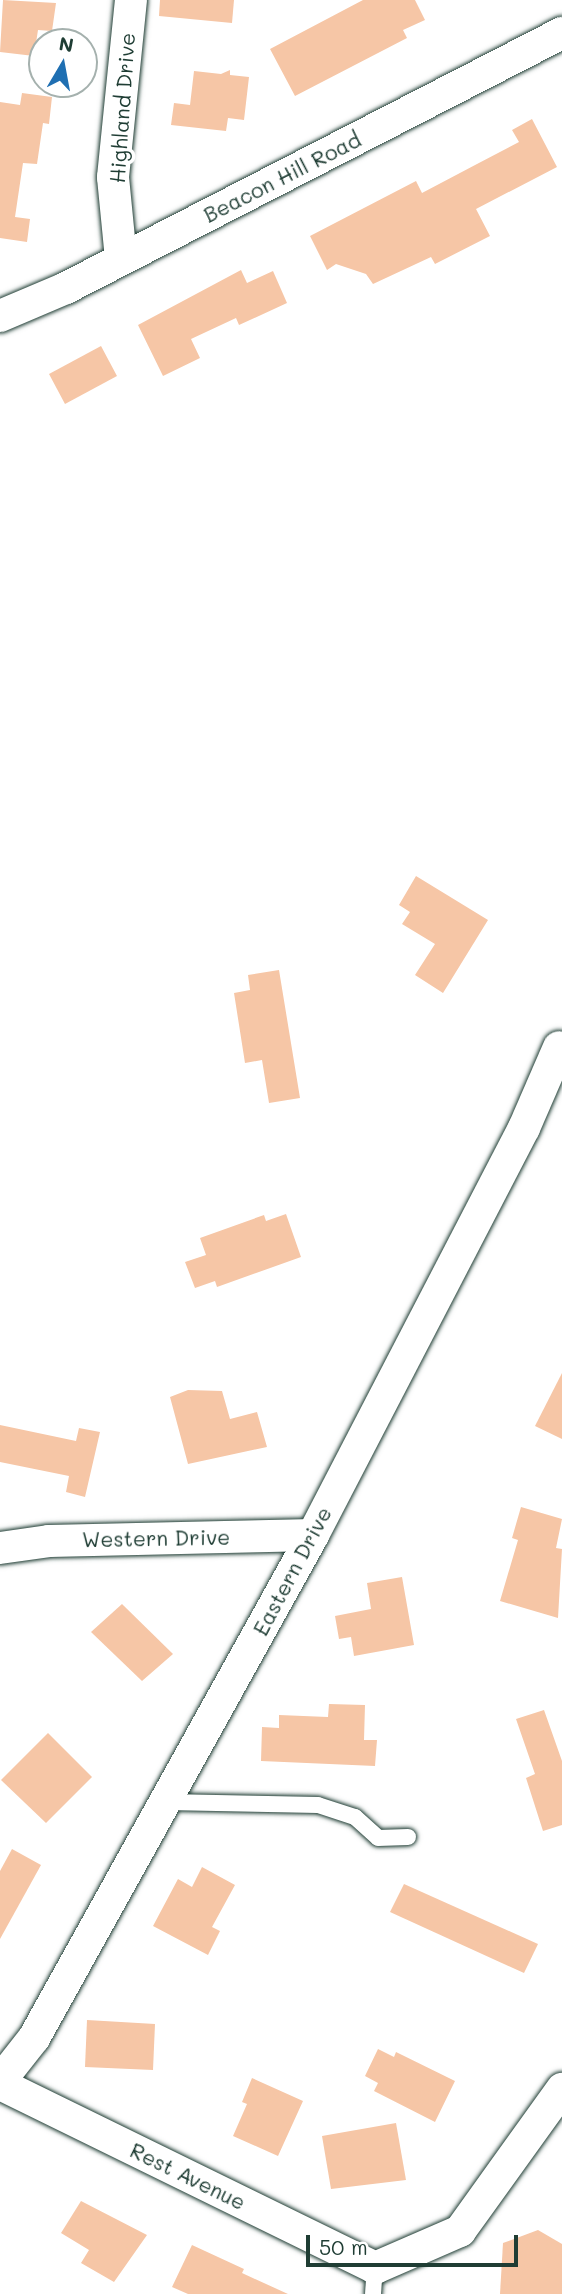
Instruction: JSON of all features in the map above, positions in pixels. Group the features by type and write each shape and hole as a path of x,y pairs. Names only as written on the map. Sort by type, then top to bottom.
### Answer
{"street":[{"name":"Highland Drive","path":"121,259 113,177 131,0"},
{"name":"Beacon Hill Road","path":"0,316 121,259 562,33"},
{"name":"Eastern Drive","path":"0,2083 34,2038 313,1535 524,1128 559,1047"},
{"name":"Western Drive","path":"0,1548 49,1541 313,1535"},
{"name":"Rest Avenue","path":"0,2083 374,2281"},
{"path":"374,2281 460,2231 562,2089"}],"lane":[{"path":"166,1802 318,1805 355,1817 378,1838 408,1837"}],"building":[{"path":"3,0 56,3 52,28 28,28 28,55 0,52"},
{"path":"160,0 234,0 232,23 159,16"},
{"path":"363,0 415,0 425,20 403,30 407,38 295,96 270,49"},
{"path":"230,70 230,75 249,77 244,120 228,118 226,131 171,125 174,103 190,105 194,71 221,74"},
{"path":"22,93 28,94 28,98 52,98 49,124 43,123 37,164 23,163 15,217 30,219 27,242 0,238 0,102 20,105"},
{"path":"532,119 557,167 476,209 490,236 435,264 431,257 373,284 366,274 336,264 327,270 310,236 416,181 422,193 519,142 512,130"},
{"path":"241,270 247,283 273,271 287,303 239,325 236,318 191,339 200,358 163,376 138,325"},
{"path":"101,346 117,376 65,404 49,374"},
{"path":"416,876 488,920 443,993 415,975 435,944 402,924 410,912 399,905"},
{"path":"279,970 300,1098 269,1103 262,1060 245,1063 234,993 250,990 248,975"},
{"path":"286,1214 301,1257 217,1287 215,1281 195,1288 185,1262 206,1255 200,1238 264,1215 266,1221"},
{"path":"562,1373 562,1439 535,1426"},
{"path":"188,1390 222,1391 230,1419 257,1412 267,1447 188,1464 170,1397"},
{"path":"0,1425 76,1441 79,1428 100,1432 85,1497 66,1492 69,1476 0,1462"},
{"path":"521,1507 562,1519 556,1548 562,1549 558,1618 500,1601 518,1540 512,1538"},
{"path":"402,1577 414,1645 354,1656 351,1637 339,1639 335,1616 371,1609 367,1583"},
{"path":"122,1604 173,1654 142,1681 91,1632"},
{"path":"329,1704 365,1705 364,1740 377,1740 375,1766 261,1761 262,1727 279,1728 279,1715 328,1717"},
{"path":"544,1710 562,1761 562,1825 543,1831 526,1778 535,1774 516,1719"},
{"path":"48,1733 92,1777 46,1823 1,1780"},
{"path":"12,1849 41,1865 0,1939 0,1871"},
{"path":"202,1867 235,1885 212,1927 220,1931 208,1955 153,1926 178,1879 192,1887"},
{"path":"404,1884 538,1944 524,1973 390,1912"},
{"path":"87,2020 155,2024 153,2070 85,2067"},
{"path":"378,2049 394,2057 396,2052 455,2081 435,2122 374,2091 378,2083 365,2076"},
{"path":"252,2078 303,2101 278,2156 233,2136 247,2104 242,2102"},
{"path":"396,2123 406,2180 331,2189 322,2136"},
{"path":"81,2201 147,2235 114,2282 81,2263 89,2250 61,2233"},
{"path":"538,2230 562,2244 562,2294 500,2294 503,2243"},
{"path":"192,2245 244,2269 242,2273 288,2294 188,2294 172,2287"}]}
